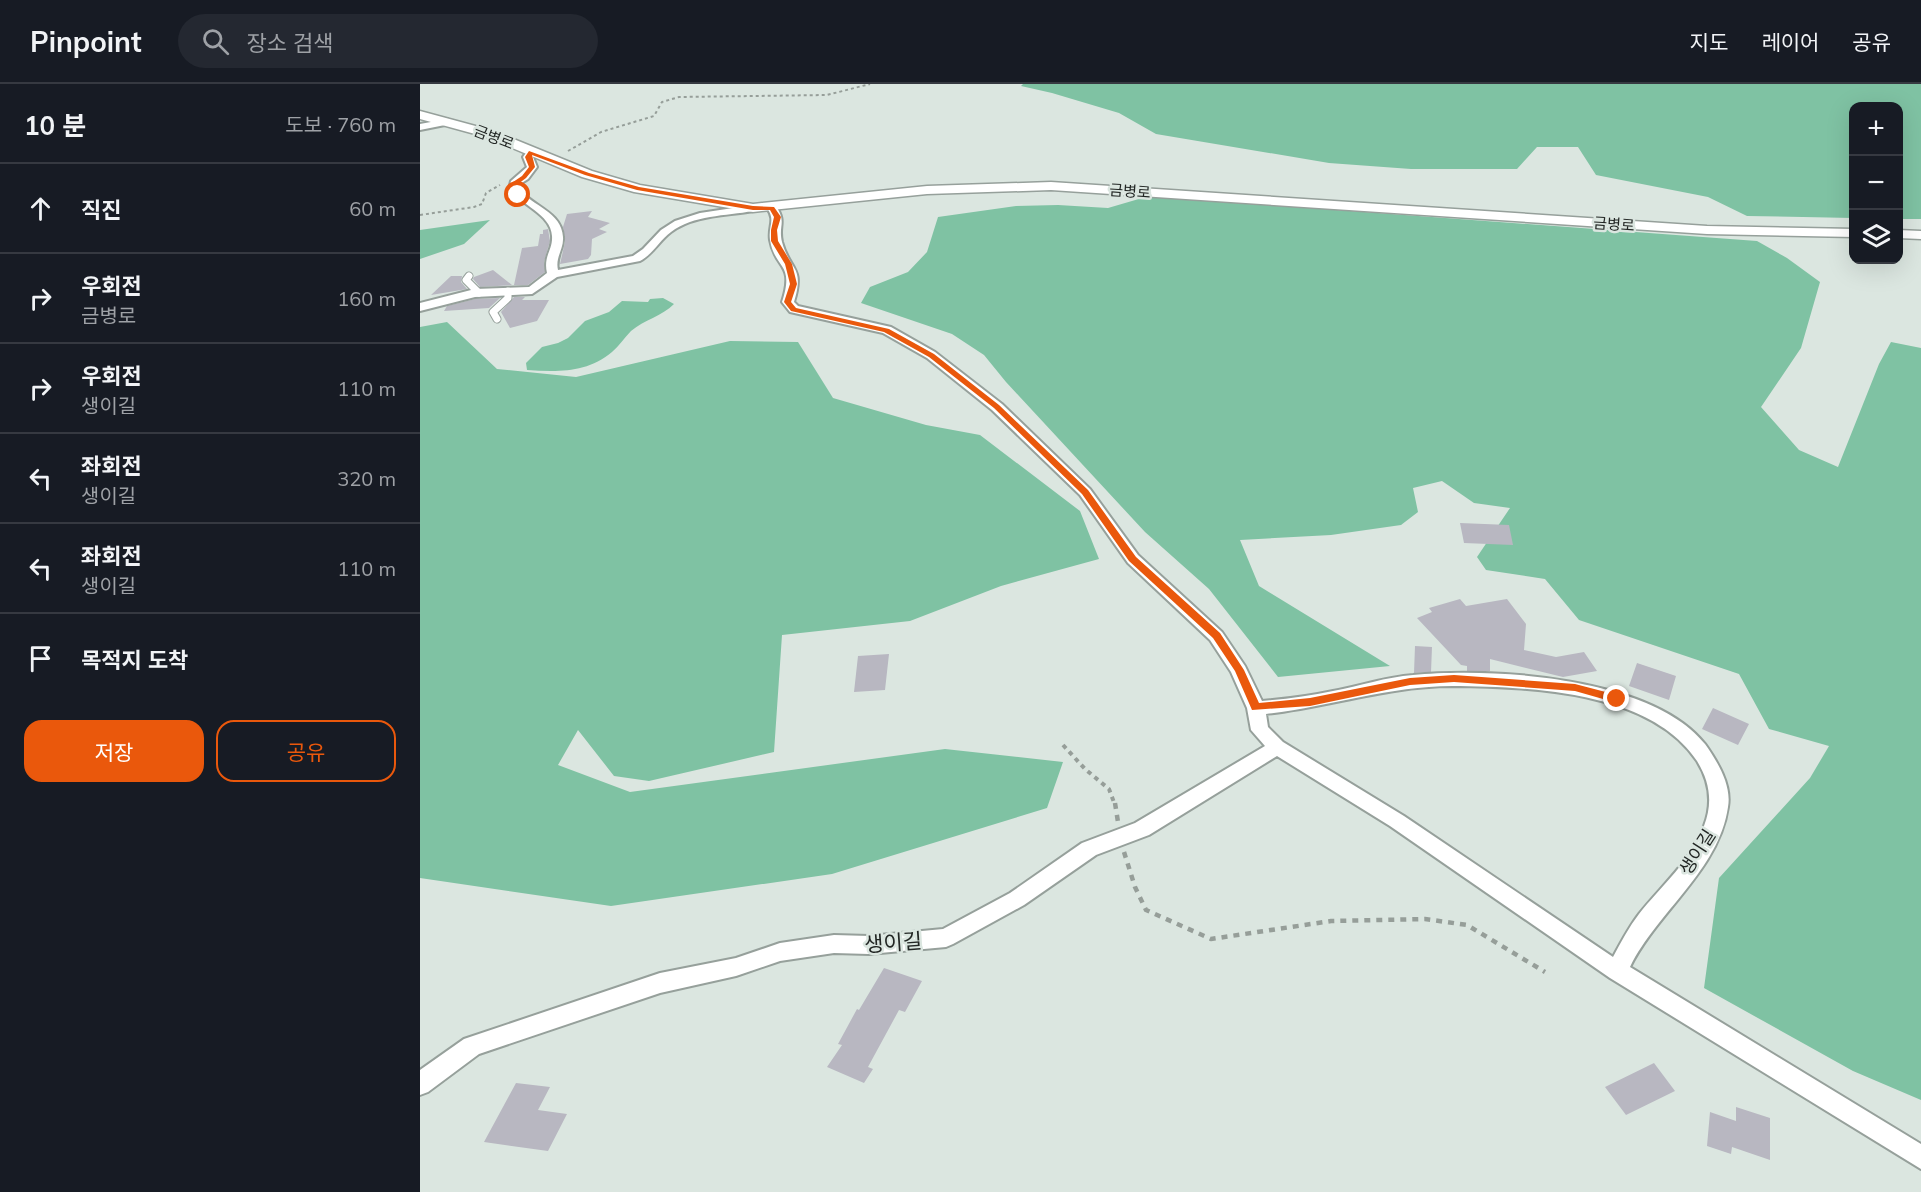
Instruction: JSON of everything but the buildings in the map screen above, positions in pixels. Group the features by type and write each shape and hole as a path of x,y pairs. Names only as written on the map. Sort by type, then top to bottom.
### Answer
{"street":[{"name":"금병로","path":"420,115 490,134 587,174 639,189 753,208 772,208 989,185 1051,186 1707,230 1849,233"},
{"path":"420,127 447,122"},
{"path":"531,152 528,157 532,167 515,183 514,189 518,195 550,217 558,238 551,260 553,274"},
{"path":"420,307 479,293 532,290 553,274 636,258 648,253 662,234 685,220 753,208"},
{"path":"772,208 778,217 774,230 774,241 789,264 793,284 788,302 794,309 887,330 931,356 997,406 1085,492 1132,559 1216,636 1239,670 1256,708 1260,730 1277,747 1396,821 1617,971 1921,1157"},
{"path":"1903,234 1921,235"},
{"name":"생이길","path":"1256,708 1310,702 1410,681 1454,679 1509,682 1575,687 1617,699 1643,708 1682,732 1709,766 1718,788 1720,805 1713,828 1702,849 1636,935 1617,971"},
{"name":"생이길","path":"420,1084 472,1046 637,990 736,967 780,952 834,944 869,945 946,938 1017,899 1089,849 1142,829 1277,747"}],"lane":[{"path":"469,276 466,280 479,293"},
{"path":"497,319 493,312 508,298 508,291"}],"path":[{"path":"548,159 566,152 601,132 646,120 654,116 655,107 659,103 679,97 827,95 870,84"},
{"path":"420,215 456,213 470,209 482,204 486,193 494,187 524,177"},
{"path":"1063,745 1108,789 1117,809 1119,838 1135,887 1146,910 1182,928 1211,939 1331,921 1425,919 1467,926 1545,972"}],"green space":[{"path":"1023,84 1921,84 1921,219 1903,219 1903,102 1849,102 1849,218 1747,216 1708,197 1596,175 1578,147 1537,147 1517,169 1411,169 1329,163 1156,134 1119,113 1021,86"},
{"path":"1149,196 1757,241 1787,258 1820,282 1801,348 1761,407 1799,450 1838,467 1879,364 1891,342 1921,348 1921,1100 1853,1071 1704,988 1719,878 1810,778 1829,746 1769,729 1739,674 1579,620 1545,579 1486,570 1477,557 1510,508 1474,503 1442,481 1413,488 1418,512 1401,525 1331,535 1240,540 1259,586 1390,666 1278,677 1209,589 1145,532 1006,382 984,355 952,334 861,303 870,287 908,272 927,252 938,217 1016,206 1058,205 1108,208"},
{"path":"490,220 464,244 420,259 420,230"},
{"path":"663,298 674,304 631,331 615,350 593,364 572,370 527,370 526,363 542,347 568,338 585,321 609,312 622,301 648,302 650,299"},
{"path":"447,322 497,369 576,377 730,341 798,342 833,398 926,425 980,435 1080,511 1099,559 1001,586 910,621 782,635 774,752 649,781 614,776 578,730 558,765 630,792 945,749 1063,762 1047,808 832,874 611,906 420,878 420,327"}],"route":[{"path":"518,195 514,189 515,183 532,167 528,157 531,152 587,174 639,189 753,208 772,208 778,217 774,230 774,241 789,264 793,284 788,302 794,309 810,315 843,319 887,330 931,356 997,406 1028,439 1085,492 1132,559 1216,636 1239,670 1256,708 1310,702 1410,681 1454,679 1575,687 1617,699"}]}
